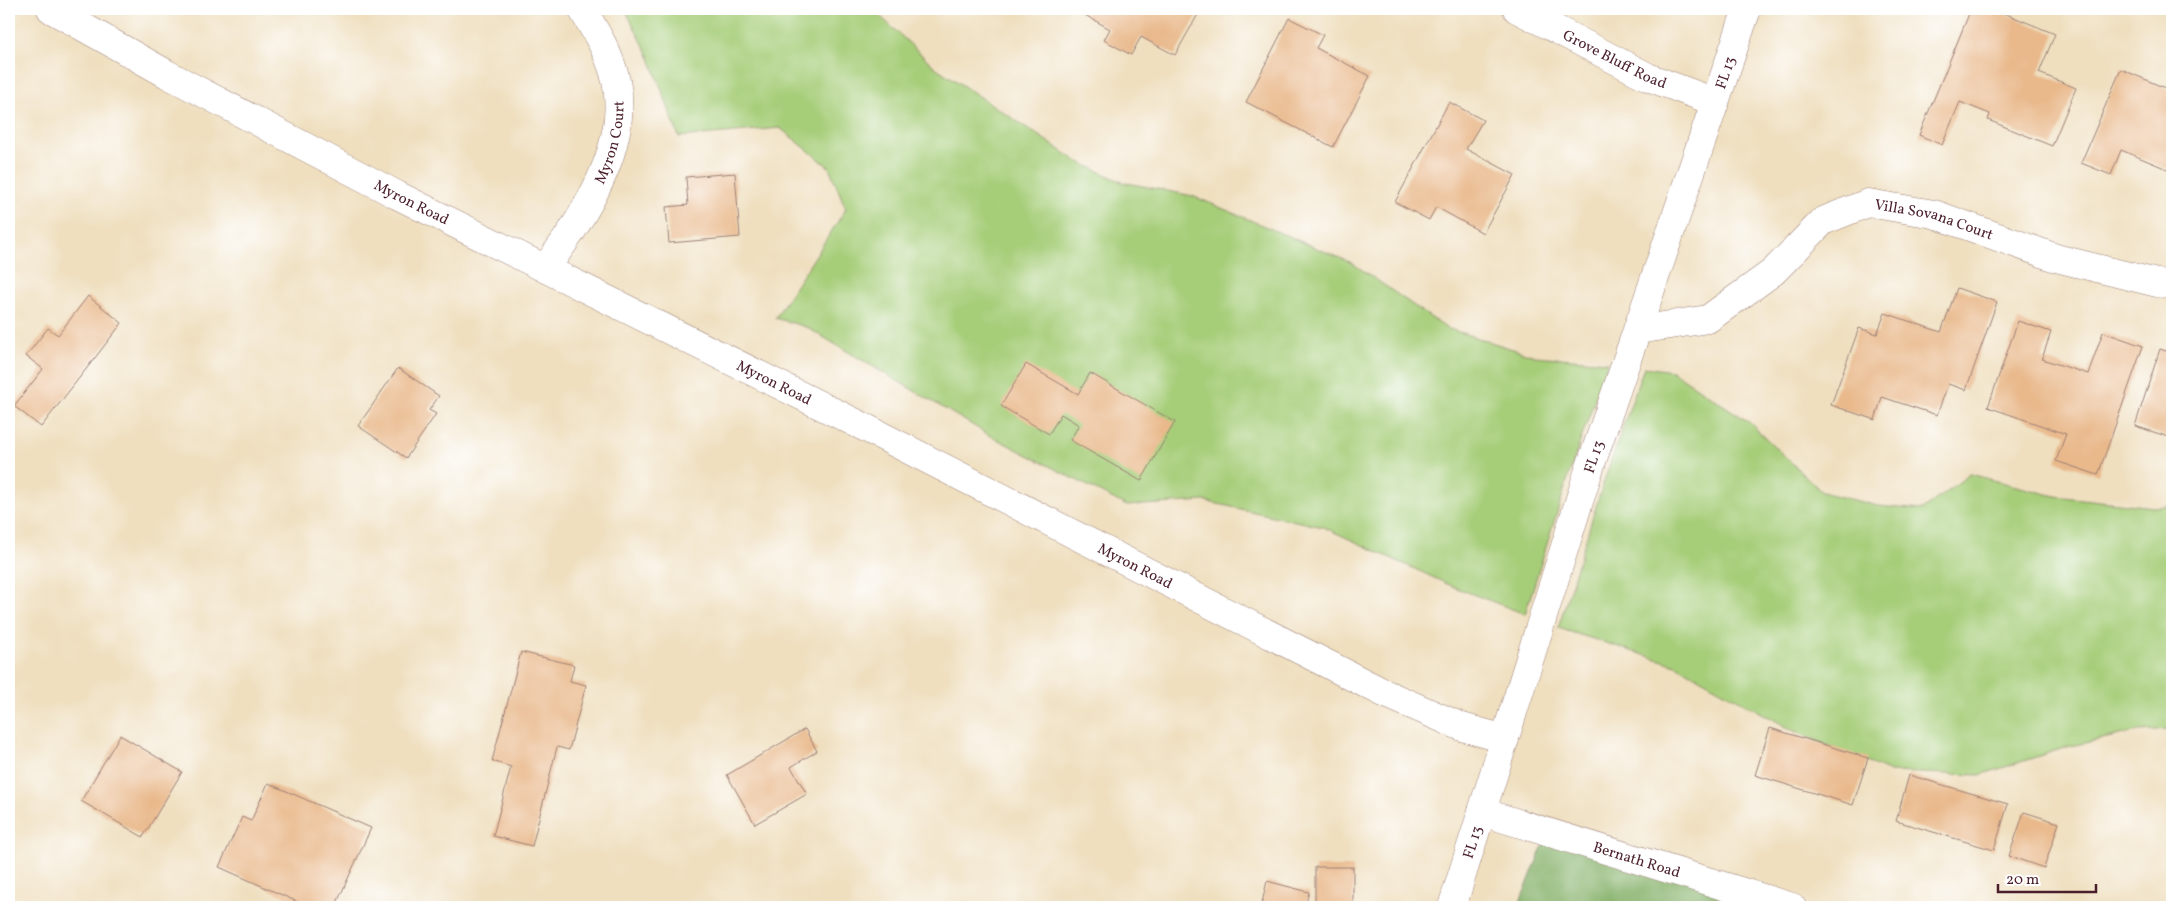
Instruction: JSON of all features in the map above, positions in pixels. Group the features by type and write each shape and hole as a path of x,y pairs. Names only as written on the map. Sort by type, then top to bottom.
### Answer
{"street":[{"name":"Myron Road","path":"51,9 167,74 397,195 546,267 1384,693 1462,727 1504,739"},
{"name":"Myron Court","path":"546,267 570,236 596,189 610,150 618,117 616,82 606,49 582,9"},
{"name":"Grove Bluff Road","path":"1516,9 1648,77 1715,102"},
{"name":"FL 13","path":"1452,907 1588,473 1747,9"},
{"name":"Villa Sovana Court","path":"1638,330 1708,319 1773,272 1823,221 1868,203 1934,214 2056,258 2157,283 2172,284"},
{"name":"Bernath Road","path":"1482,812 1792,907"}],"green space":[{"path":"625,9 877,9 882,18 935,67 1077,161 1122,182 1193,196 1352,263 1446,328 1535,356 1608,362 1572,465 1525,614 1454,587 1323,527 1204,501 1127,506 989,435 806,327 775,318 846,209 829,167 780,128 679,137 650,58"},
{"path":"1644,367 1672,371 1749,422 1822,492 1878,506 1922,510 1970,474 2055,496 2154,507 2172,506 2172,729 2138,731 2067,747 1980,775 1890,772 1794,731 1676,665 1558,628 1604,481"},
{"path":"1548,833 1784,907 1518,907"}],"building":[{"path":"1089,9 1201,9 1175,55 1141,37 1131,55 1104,40 1110,29 1085,15"},
{"path":"1971,9 1994,9 2055,34 2039,73 2076,88 2052,146 1988,120 1990,114 1960,102 1942,145 1919,135"},
{"path":"1289,18 1323,35 1316,48 1370,76 1333,147 1246,102"},
{"path":"2121,69 2172,91 2172,171 2121,150 2111,175 2081,163"},
{"path":"1449,102 1483,120 1466,149 1515,175 1483,233 1436,207 1429,220 1395,202"},
{"path":"735,173 740,237 669,243 666,207 688,205 686,177"},
{"path":"1957,288 1997,302 1966,390 1948,384 1937,415 1882,397 1875,420 1831,405 1859,328 1877,334 1885,313 1941,332"},
{"path":"88,296 122,323 41,427 14,406 43,369 26,356 48,328 58,335"},
{"path":"2018,321 2051,332 2042,359 2088,374 2103,332 2143,346 2098,475 2056,461 2066,434 1988,407"},
{"path":"2160,349 2172,353 2172,438 2135,426"},
{"path":"1026,364 1078,394 1090,373 1175,422 1141,481 1070,440 1079,425 1061,414 1049,434 1001,406"},
{"path":"398,368 439,396 429,410 436,414 406,458 358,426"},
{"path":"521,652 574,665 570,681 586,685 569,750 557,747 532,846 493,836 511,767 492,761"},
{"path":"1770,728 1868,758 1853,805 1755,775"},
{"path":"805,729 817,751 791,767 807,794 755,824 727,775"},
{"path":"120,735 182,772 143,837 81,801"},
{"path":"1909,775 2008,804 1994,850 1896,821"},
{"path":"268,783 371,828 335,907 309,907 219,867 242,817 251,821"},
{"path":"2024,812 2059,823 2044,868 2009,856"},
{"path":"1315,867 1353,867 1353,907 1315,907"},
{"path":"1267,881 1309,892 1305,907 1261,907"}]}
